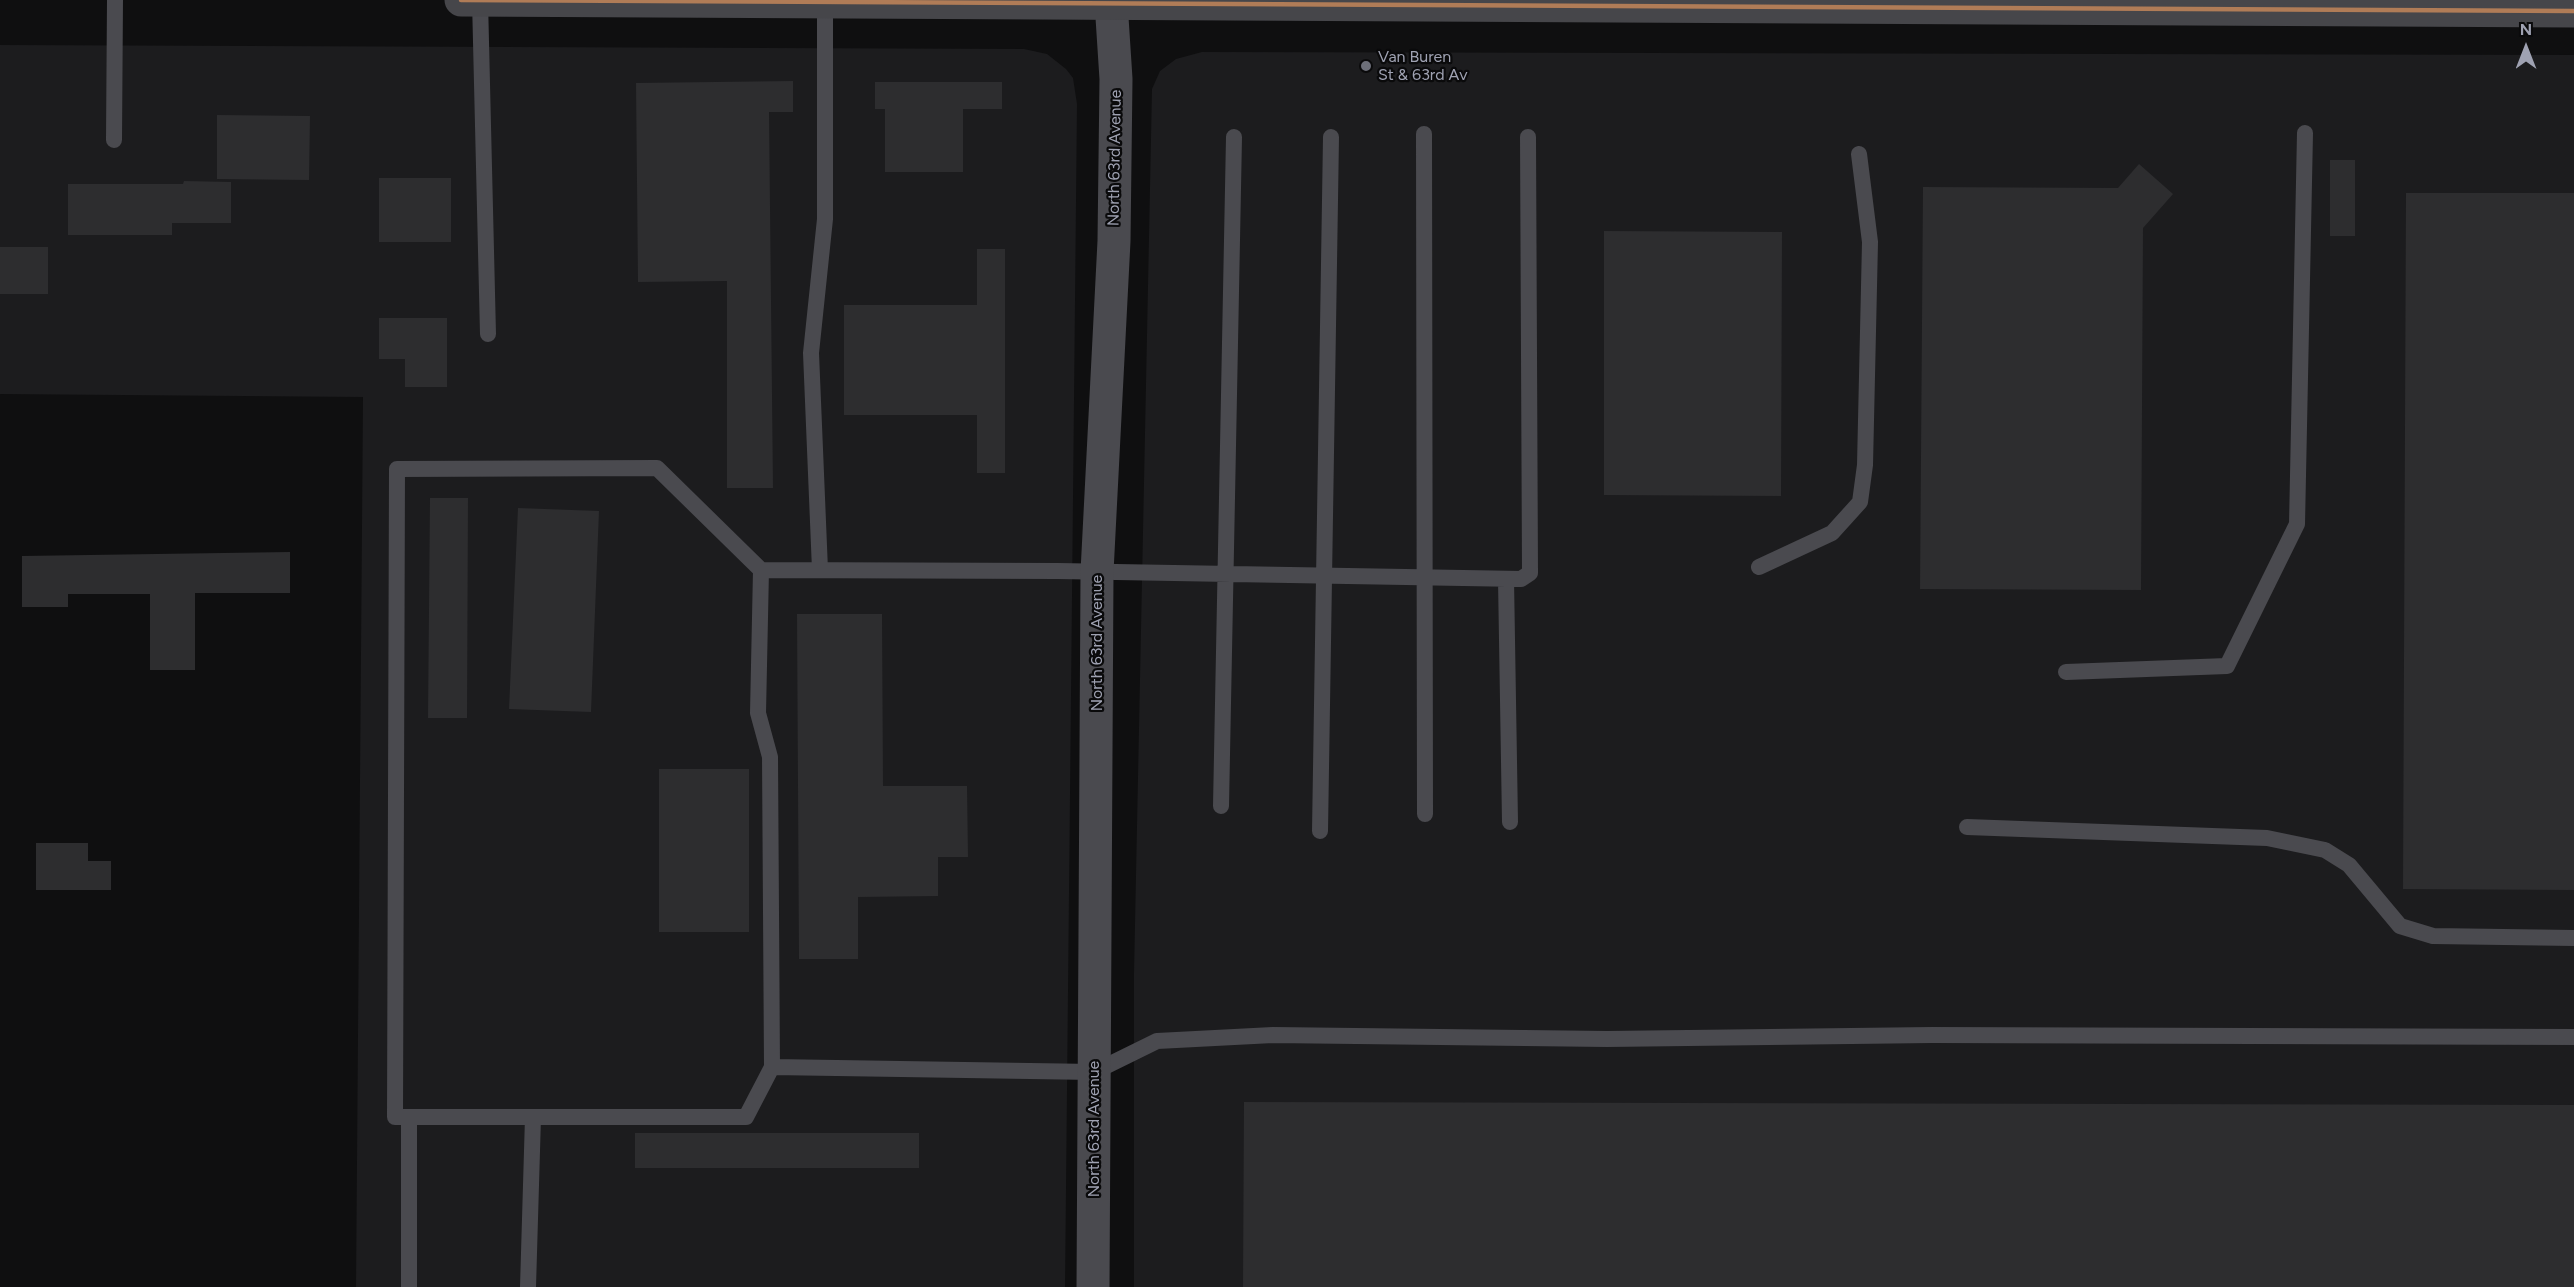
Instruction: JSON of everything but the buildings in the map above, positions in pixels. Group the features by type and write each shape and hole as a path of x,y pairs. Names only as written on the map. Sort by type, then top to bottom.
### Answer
{"main road":[{"path":"461,0 1111,1 2574,11"}],"street":[{"name":"North 63rd Avenue","path":"1093,1287 1097,572 1114,241 1116,79 1111,1"}],"lane":[{"path":"114,140 115,0"},
{"path":"480,0 488,334"},
{"path":"820,570 811,354 825,219 825,1"},
{"path":"2066,672 2227,666 2297,524 2305,133"},
{"path":"1424,134 1425,814"},
{"path":"1221,806 1234,137"},
{"path":"1320,831 1331,137"},
{"path":"761,570 758,713 770,757 772,1067 746,1117 395,1117 397,469 657,468 761,570 1097,572 1521,579 1530,573 1528,137"},
{"path":"1759,567 1832,533 1860,502 1865,465 1870,242 1859,154"},
{"path":"1506,579 1510,822"},
{"path":"1967,827 2267,838 2325,850 2349,865 2400,926 2433,936 2574,938"},
{"path":"772,1067 1094,1072 1157,1041 1273,1035 1607,1039 1932,1035 2574,1037"},
{"path":"409,1117 409,1287"},
{"path":"528,1287 532,1117"}],"shaded area":[{"path":"0,45 1024,49 1047,54 1066,69 1073,78 1077,104 1065,1287 356,1287 363,397 0,394"},
{"path":"1202,52 2574,55 2574,1287 1134,1287 1134,973 1152,89 1160,71 1176,59"}],"transit line":[{"path":"461,0 2574,11"}],"place":[{"name":"Van Buren St & 63rd Av","path":"1366,66"}]}
